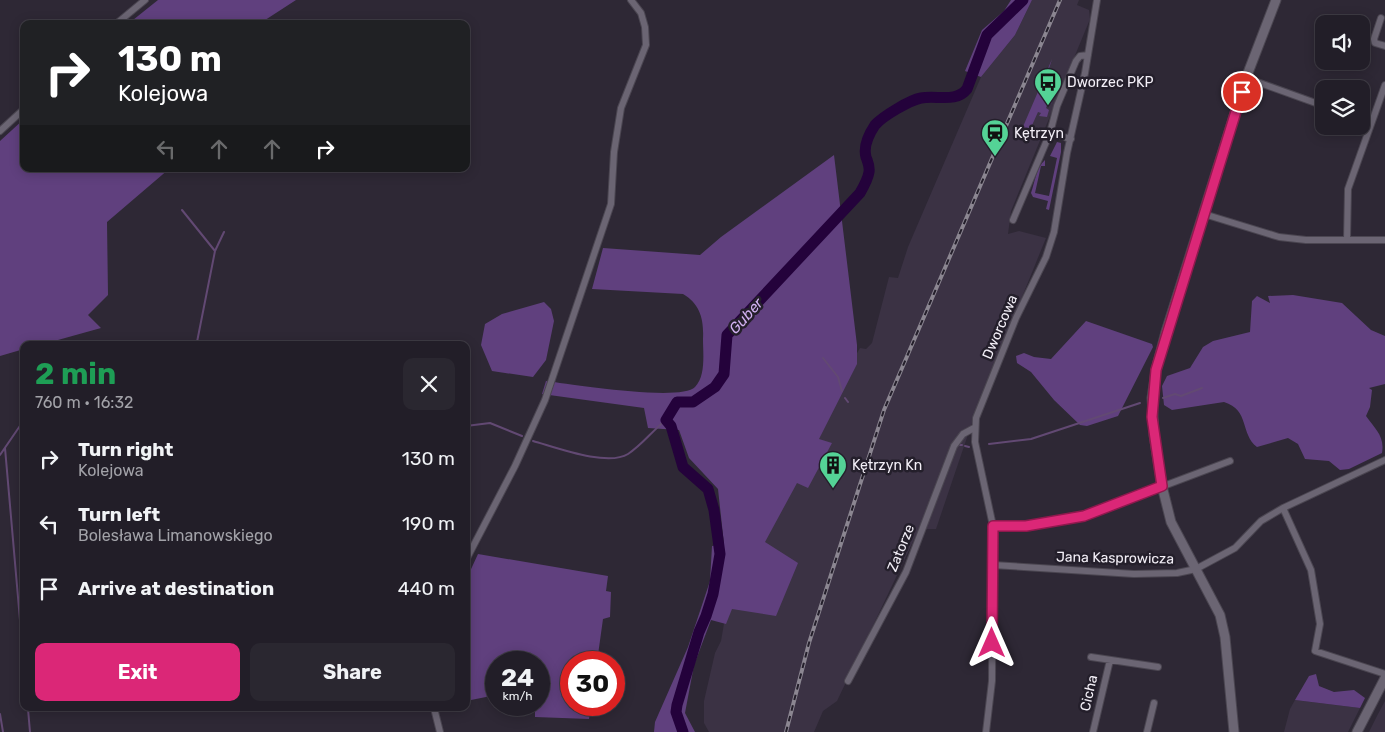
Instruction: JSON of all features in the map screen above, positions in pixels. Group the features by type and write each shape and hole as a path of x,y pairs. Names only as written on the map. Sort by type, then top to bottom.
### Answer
{"street":[{"path":"121,20 145,0"},
{"path":"470,552 515,466 545,400 611,204 614,152 621,108 646,45 645,27 641,13 631,0"},
{"name":"Dworcowa","path":"986,732 992,681 993,526 975,442 974,428 976,418 1016,318 1046,257 1054,232 1097,0"},
{"path":"1234,732 1222,625 1213,600 1172,522 1162,486 1152,417 1153,383 1166,332 1246,78 1276,0"},
{"path":"1382,18 1374,40 1375,43 1385,46"},
{"path":"1014,220 1050,133 1057,106 1076,61 1080,56 1088,55"},
{"path":"1246,78 1315,103"},
{"path":"1347,240 1348,189 1385,84"},
{"path":"0,131 20,113"},
{"path":"1050,133 1071,139"},
{"path":"1204,214 1279,237 1385,240"},
{"name":"Zatorze","path":"848,681 906,572 954,446 963,434 974,428"},
{"name":"Jana Kasprowicza","path":"993,565 1134,574 1177,573 1196,569 1235,548 1262,521 1283,508 1385,460"},
{"path":"993,526 1026,526 1084,516 1230,461"},
{"path":"1283,508 1311,570 1320,624 1315,651 1385,674"},
{"name":"Cicha","path":"1091,657 1158,667"},
{"name":"Cicha","path":"1093,732 1110,660"},
{"path":"1357,732 1382,691 1385,678"},
{"path":"1147,732 1154,703"},
{"path":"435,711 440,732"}],"shaded area":[{"path":"158,0 296,0 265,20 133,20"},
{"path":"1011,0 1032,0 1015,35 981,77 965,71 982,30 1004,11"},
{"path":"1032,0 1079,0 1077,5 1089,10 1090,19 1011,211 1008,234 1019,231 1046,238 978,405 936,529 919,529 837,701 823,711 814,732 709,732 704,723 704,701 715,653 721,641 735,560 860,348 866,349 872,343 889,277 898,278 908,247 981,77 1015,35"},
{"path":"1052,59 1044,85 1048,87 1045,97 1048,98 1050,88 1056,91 1051,104 1048,103 1046,108 1049,110 1047,117 1039,116 1041,113 1038,112 1029,132 1022,129"},
{"path":"20,123 20,172 165,172 107,222 108,295 88,315 101,328 54,341 20,341 20,350 0,356 0,141"},
{"path":"1057,142 1061,143 1061,152 1049,210 1046,209 1048,201 1033,197 1031,193 1038,171 1042,163 1045,160 1045,166 1041,166 1035,193 1049,196 1057,158 1050,156"},
{"path":"834,155 857,345 857,364 819,439 832,443 808,488 797,483 765,542 798,563 776,616 732,609 726,624 711,620 694,665 685,713 695,732 654,732 655,722 688,647 710,581 712,546 724,544 718,489 689,458 679,430 648,428 644,408 542,394 546,381 624,391 669,393 686,391 695,387 701,377 703,357 703,325 697,307 683,294 592,289 603,248 700,255 721,237"},
{"path":"1293,295 1342,303 1371,330 1385,336 1385,384 1369,388 1372,390 1370,407 1366,416 1381,437 1382,453 1349,469 1340,470 1329,461 1305,459 1298,444 1288,438 1257,447 1248,436 1238,411 1224,402 1172,410 1164,405 1162,386 1167,376 1190,368 1203,347 1213,341 1250,332 1252,301 1257,296 1270,303 1268,296"},
{"path":"544,302 551,309 554,321 546,360 533,377 492,371 481,345 485,324 502,314"},
{"path":"1086,321 1152,344 1153,347 1118,416 1087,426 1080,425 1054,400 1031,372 1017,363 1016,356 1024,353 1034,357 1051,359"},
{"path":"478,554 608,576 606,591 611,592 610,617 603,619 599,651 560,651 560,716 589,716 589,719 535,717 550,716 550,651 485,651 485,697 470,700 470,571"},
{"path":"1316,674 1319,686 1334,692 1354,690 1365,698 1360,708 1295,700 1309,676"},
{"path":"1295,700 1360,708 1348,732 1284,732 1290,709"},
{"path":"1385,701 1385,732 1369,732 1378,714"}],"waterway":[{"name":"Guber","path":"683,732 676,712 677,705 699,632 713,594 720,554 714,510 708,489 683,467 671,426 666,420 677,402 693,402 715,387 724,374 727,335 860,193 869,172 865,153 866,144 875,125 890,113 916,99 927,97 946,98 963,93 967,89 987,35 1023,0"},
{"path":"182,210 215,251"},
{"path":"197,341 215,251 224,232"},
{"path":"823,358 838,377 842,391"},
{"path":"1163,398 1175,394 1181,396 1202,388"},
{"path":"845,398 848,402"},
{"path":"989,444 1031,439 1140,403"},
{"path":"533,441 581,455 607,458 619,457 628,454 666,420"},
{"path":"470,426 490,423 522,436"},
{"path":"0,455 20,426"},
{"path":"965,446 969,447"},
{"path":"5,448 20,620"},
{"path":"28,711 30,732"},
{"path":"0,714 3,732"}],"railway":[{"path":"786,732 809,643 884,410 1060,0"}],"place":[{"name":"Dworzec PKP","path":"1048,106"},
{"name":"Kętrzyn","path":"995,157"},
{"name":"Kętrzyn Kn","path":"833,489"}],"route":[{"path":"992,643 993,526 1026,526 1084,516 1162,486 1152,417 1153,383 1166,332 1242,92"}]}
